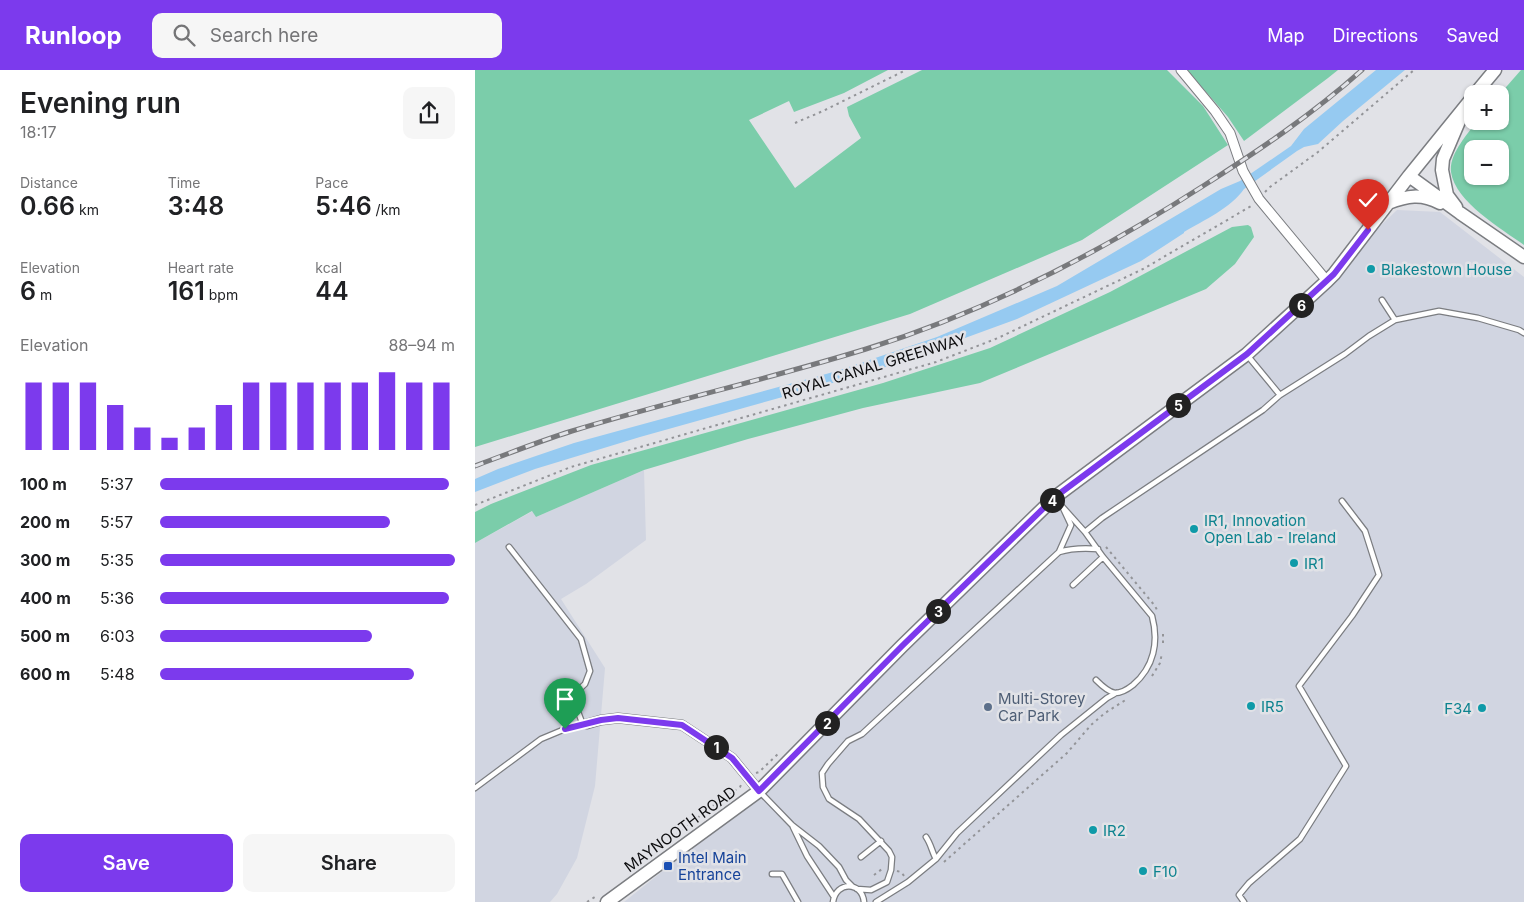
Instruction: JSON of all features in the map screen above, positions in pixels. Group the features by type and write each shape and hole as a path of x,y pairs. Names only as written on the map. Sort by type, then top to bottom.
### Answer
{"main road":[{"path":"1482,85 1495,70"},
{"path":"1464,108 1409,176 1524,257"},
{"path":"1461,214 1447,194 1442,170 1443,159 1464,114"},
{"name":"MAYNOOTH ROAD","path":"607,902 759,791 902,646 1055,497 1247,354 1334,274 1409,176"},
{"path":"1388,203 1405,197 1417,196 1436,201 1461,214"}],"street":[{"path":"1181,70 1215,111 1230,133 1243,171 1259,199 1327,281"},
{"path":"585,725 601,720 618,718 682,725 732,758 759,791"}],"lane":[{"path":"1382,300 1395,320"},
{"path":"1085,532 1102,518 1263,410 1279,395 1299,384 1395,320 1439,311 1478,318 1524,333"},
{"path":"1247,354 1279,395"},
{"path":"1244,902 1239,895 1249,883 1301,839 1346,766 1299,686 1352,616 1379,575 1365,531 1342,501"},
{"path":"876,902 908,882 936,859 957,833 1061,735 1107,698 1127,690 1138,681 1151,662 1154,651 1155,629 1152,616 1103,557 1085,532 1059,503"},
{"path":"833,901 839,889 848,886 871,890 887,882 892,858 881,841 859,819 829,799 823,787 823,773 849,742 862,734 1059,552 1071,525 1063,508"},
{"path":"475,788 541,739 565,729 585,725 572,696 585,684 590,671 581,639 509,547"},
{"path":"1059,552 1085,548 1098,550"},
{"path":"1073,585 1103,557"},
{"path":"1096,680 1105,688 1116,693"},
{"path":"759,791 792,825 819,846 839,867 846,880 863,896 864,902"},
{"path":"792,825 807,856 833,901"},
{"path":"927,837 936,859"},
{"path":"861,857 881,841"},
{"path":"772,874 782,874 798,902"}],"path":[{"path":"795,123 906,70"},
{"name":"ROYAL CANAL GREENWAY","path":"475,505 571,467 936,362 998,338 1143,269 1241,214 1254,205 1270,186 1318,152 1414,70"}],"shaded area":[{"path":"1397,210 1440,212 1524,277 1524,902 624,902 723,823 1053,495 1253,348"},
{"path":"644,470 646,540 586,584 561,599 605,668 595,786 577,858 557,894 550,902 475,902 475,543 533,511 536,517"}],"green space":[{"path":"475,70 888,70 844,93 794,112 789,101 749,120 795,188 861,138 849,116 847,107 922,70 1167,70 1203,106 1228,145 1082,240 910,314 475,447"},
{"path":"1187,70 1338,70 1244,141 1228,117"},
{"path":"1521,70 1524,70 1524,245 1481,214 1461,194 1454,183 1451,165 1464,139 1470,130 1509,130 1508,85"},
{"path":"1248,225 1251,227 1254,237 1235,264 1206,289 980,383 863,408 644,470 536,517 532,511 475,543 475,512 491,504 591,465 883,383 990,348 1110,292 1232,227"}],"water":[{"path":"1376,70 1405,70 1318,144 1304,147 1297,151 1244,189 1225,208 1184,232 1141,261 1017,319 872,372 640,437 535,469 475,492 475,479 498,469 574,443 837,371 937,337 1057,286 1221,189 1240,181 1291,146 1304,129"}],"railway":[{"path":"475,466 572,431 866,349 910,334 998,299 1082,257 1164,211 1285,131 1362,70"}],"place":[{"name":"Blakestown House","path":"1371,269"},
{"name":"IR1, Innovation Open Lab - Ireland","path":"1194,529"},
{"name":"IR1","path":"1294,563"},
{"name":"IR5","path":"1251,706"},
{"name":"Multi-Storey Car Park","path":"988,707"},
{"name":"F34","path":"1482,708"},
{"name":"IR2","path":"1093,830"},
{"name":"Intel Main Entrance","path":"668,866"},
{"name":"F10","path":"1143,871"}],"route":[{"path":"565,729 618,718 682,725 732,758 759,791 902,646 1055,497 1247,354 1334,274 1368,230"}]}
